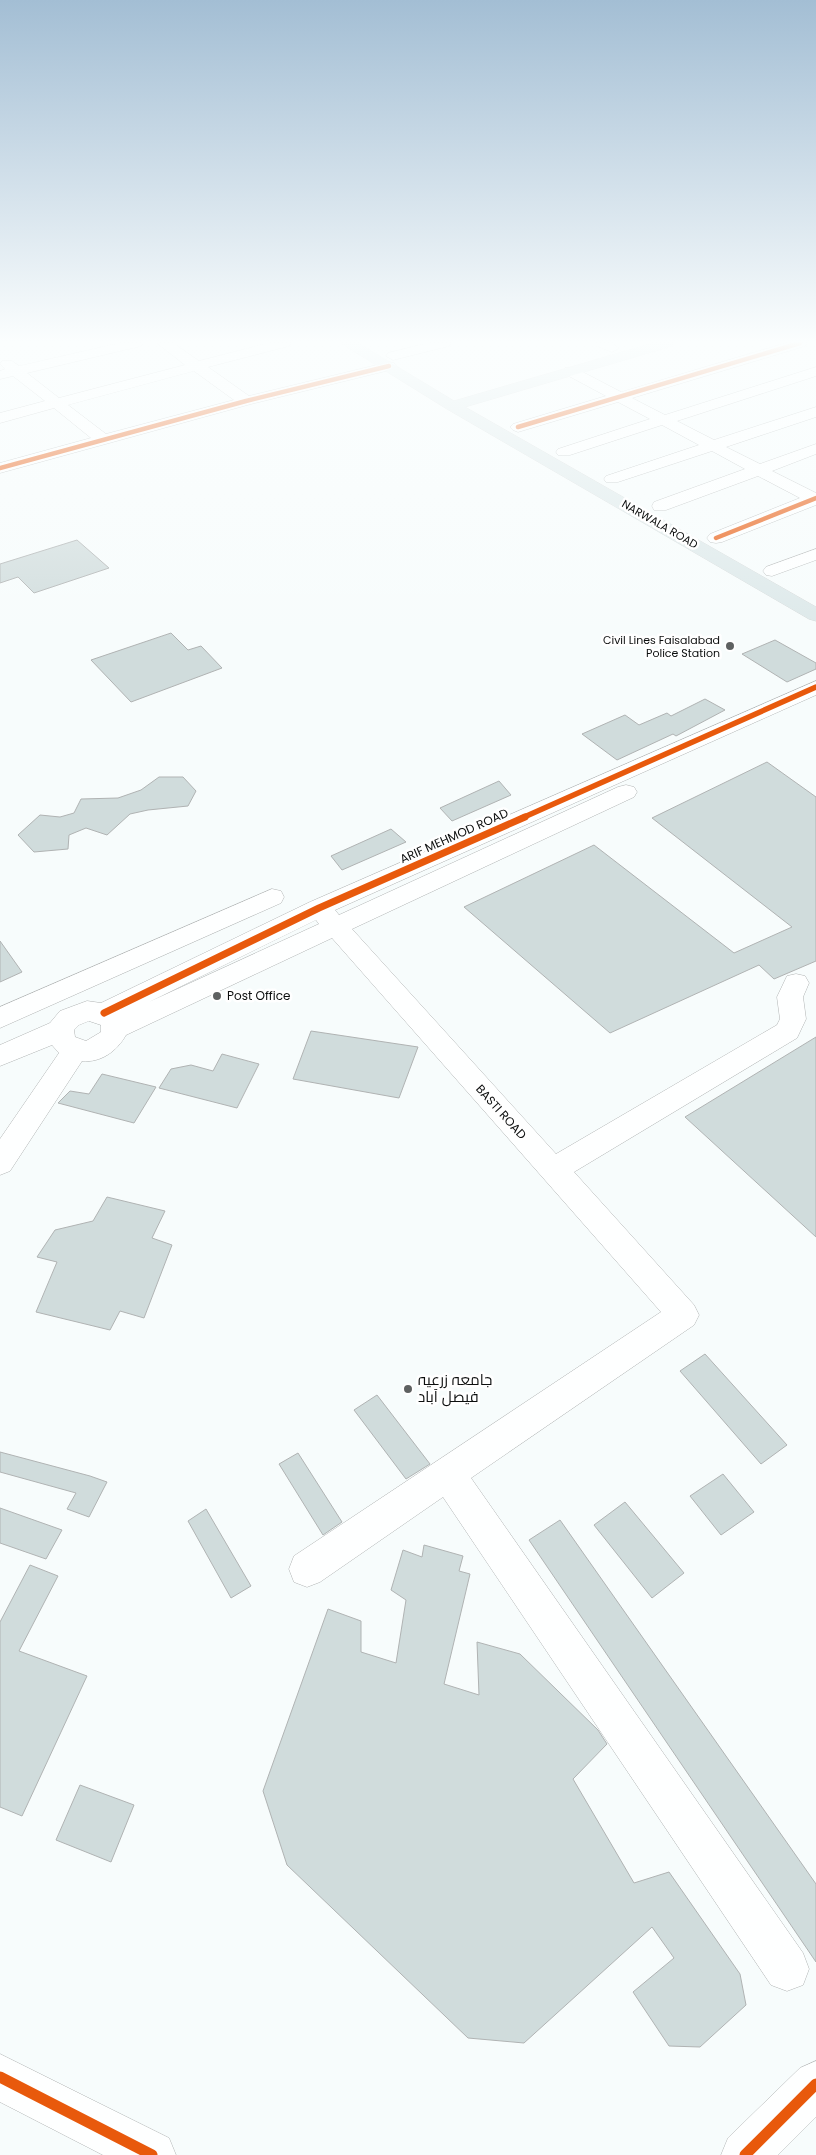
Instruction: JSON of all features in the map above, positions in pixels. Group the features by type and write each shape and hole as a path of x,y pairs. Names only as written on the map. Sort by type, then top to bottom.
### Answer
{"main road":[{"name":"NARWALA ROAD","path":"525,444 816,615"},
{"path":"548,444 580,461"},
{"name":"NARWALA ROAD","path":"596,470 628,488"},
{"name":"NARWALA ROAD","path":"644,497 676,515"},
{"name":"NARWALA ROAD","path":"700,529 732,547"},
{"path":"756,562 816,598"}],"street":[{"path":"0,468 86,444"},
{"path":"564,452 590,444"},
{"path":"709,444 815,499"},
{"path":"612,479 721,444"},
{"path":"660,506 816,449"},
{"path":"716,538 815,499"},
{"path":"772,571 816,554"},
{"path":"110,1021 108,1042 84,1051 68,1040 63,1023 77,1013 87,1011 110,1021 327,917 395,899 554,814 753,724 816,687"},
{"path":"753,724 816,704"},
{"name":"ARIF MEHMOD ROAD","path":"110,1021 178,976 327,917 377,882 554,814"},
{"path":"377,882 395,899"},
{"path":"0,1018 272,897"},
{"name":"BASTI ROAD","path":"327,917 683,1315 448,1474"},
{"path":"158,949 178,976"},
{"path":"554,1170 788,1031 792,1025 790,997 796,983"},
{"path":"0,1056 68,1040"},
{"path":"0,1163 68,1040"},
{"path":"308,1569 448,1474 787,1969"},
{"path":"0,2077 152,2155"},
{"path":"745,2155 816,2084"}],"building":[{"path":"77,540 109,568 34,593 18,577 0,583 0,564"},
{"path":"171,633 188,650 201,646 222,668 131,702 91,660"},
{"path":"775,640 816,663 816,669 787,682 742,654"},
{"path":"705,699 725,710 676,736 673,734 617,760 582,734 625,715 639,725 667,713 671,716"},
{"path":"767,762 816,797 816,961 774,979 759,965 610,1033 464,907 594,845 734,953 792,927 652,818"},
{"path":"159,777 183,777 196,791 188,806 148,810 130,814 107,835 86,828 69,835 68,849 34,852 18,835 40,815 60,817 74,813 81,799 118,798 141,790"},
{"path":"499,781 511,795 452,821 440,808"},
{"path":"391,829 406,842 342,870 331,856"},
{"path":"0,941 22,972 0,982"},
{"path":"311,1031 418,1047 399,1098 293,1079"},
{"path":"816,1037 816,1237 685,1117"},
{"path":"222,1054 259,1064 237,1108 159,1088 171,1069 191,1065 213,1071"},
{"path":"102,1074 156,1087 134,1123 58,1103 70,1091 89,1094"},
{"path":"107,1197 165,1211 152,1238 172,1245 144,1318 120,1311 110,1330 36,1312 57,1262 37,1257 55,1230 93,1221"},
{"path":"705,1354 787,1445 761,1464 680,1371"},
{"path":"377,1395 430,1464 406,1479 354,1410"},
{"path":"0,1452 107,1482 89,1517 67,1509 76,1493 0,1472"},
{"path":"298,1453 342,1522 323,1535 279,1464"},
{"path":"723,1474 754,1512 721,1535 690,1496"},
{"path":"625,1502 684,1573 652,1598 594,1525"},
{"path":"0,1508 62,1530 46,1559 0,1543"},
{"path":"206,1509 251,1586 231,1598 188,1521"},
{"path":"560,1520 816,1884 816,1962 529,1540"},
{"path":"424,1545 463,1556 459,1571 470,1574 444,1684 479,1695 477,1642 520,1654 598,1730 607,1744 573,1779 634,1883 669,1872 740,1974 746,2005 700,2047 669,2046 633,1992 674,1958 652,1927 524,2043 468,2038 287,1865 263,1791 328,1609 361,1621 361,1652 396,1663 406,1600 391,1590 403,1550 422,1557"},
{"path":"30,1565 58,1576 19,1651 87,1676 22,1816 0,1807 0,1622"},
{"path":"80,1785 134,1805 111,1862 56,1840"}],"cycle path":[{"path":"0,468 90,444"},
{"path":"716,538 816,498"},
{"path":"104,1013 319,908 816,687"},
{"path":"0,2077 152,2155"},
{"path":"745,2155 816,2084"}],"place":[{"name":"Civil Lines Faisalabad Police Station","path":"730,646"},
{"name":"Post Office","path":"217,996"},
{"name":"جامعہ زرعیہ فیصل آباد","path":"408,1389"}]}
